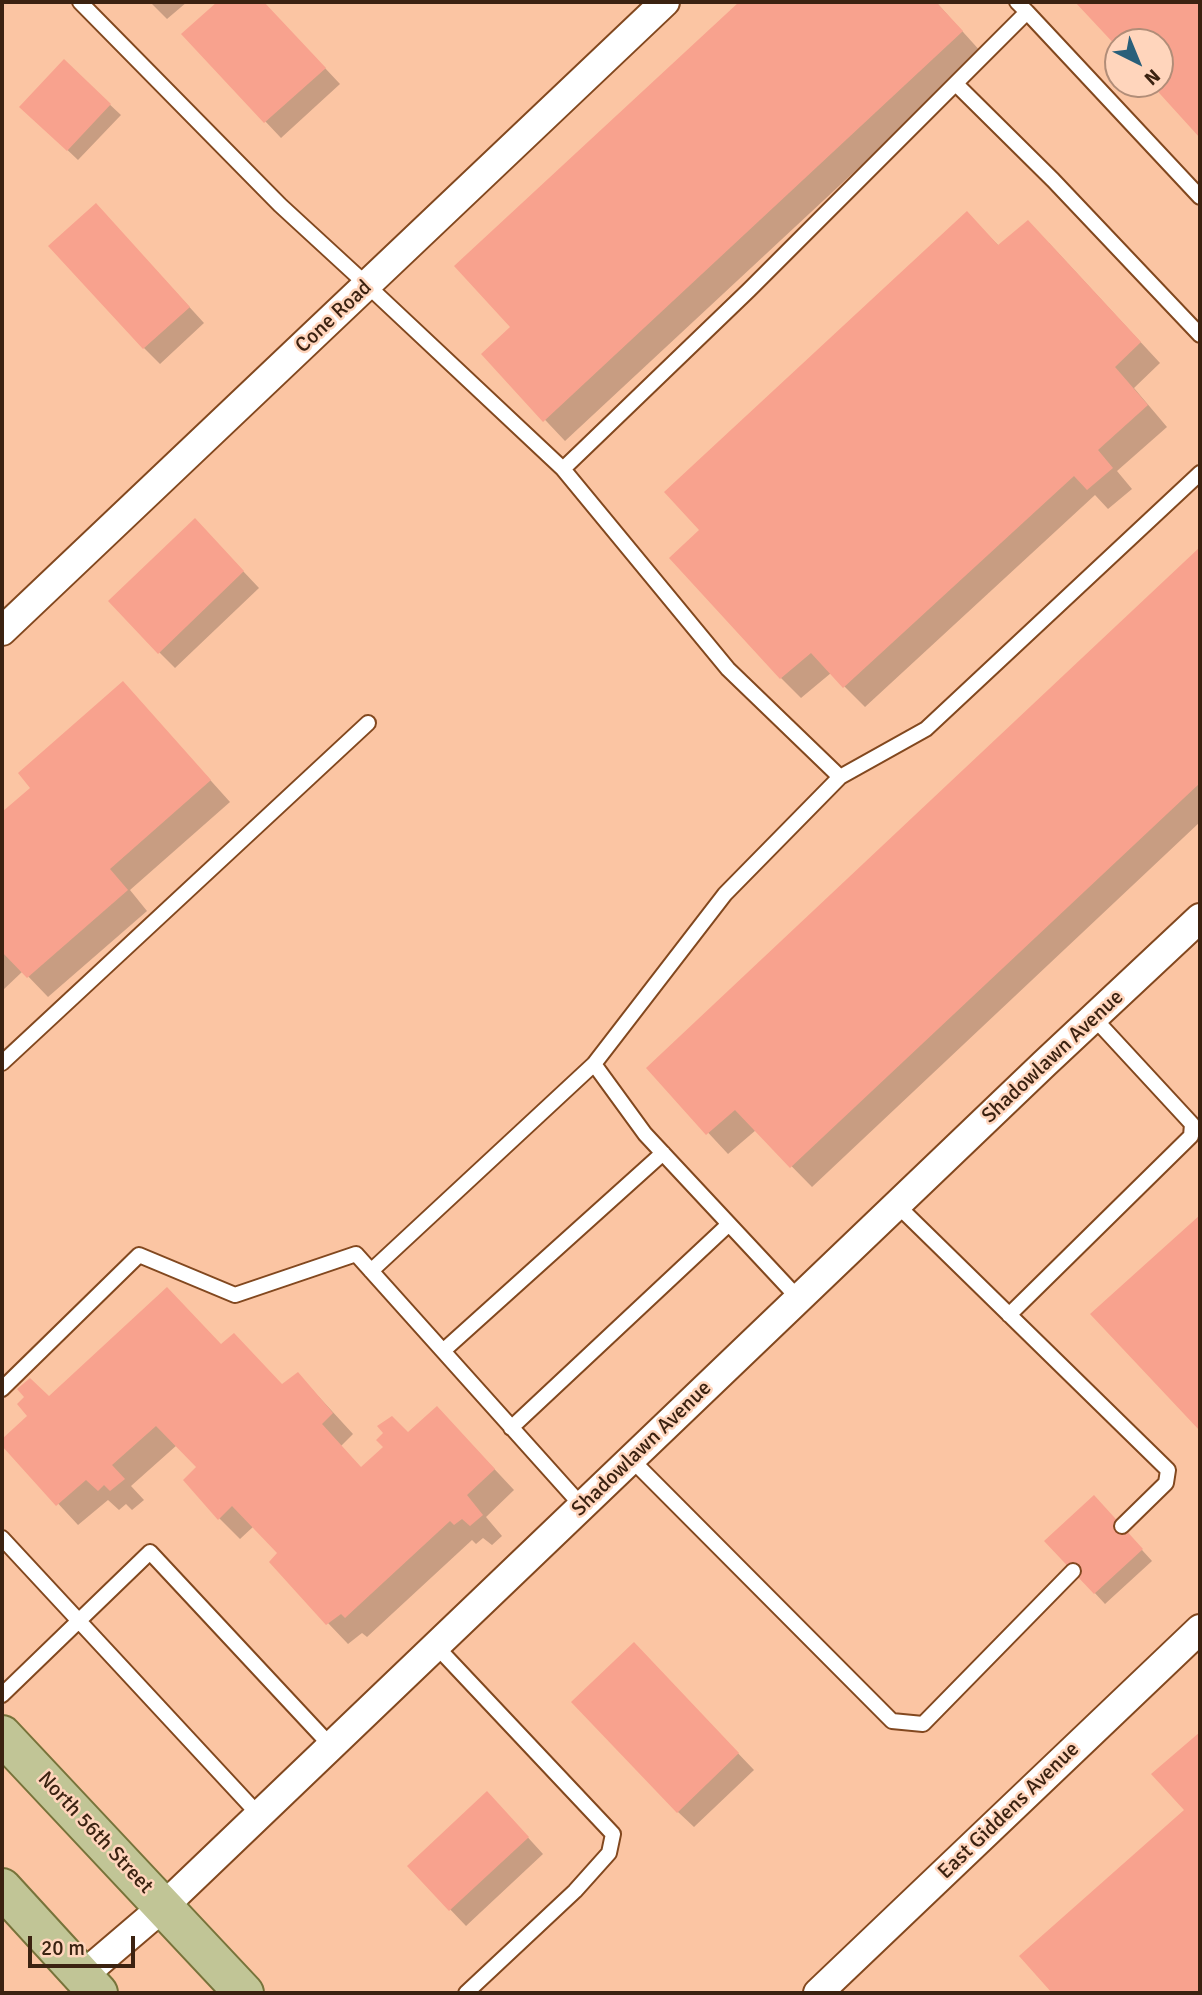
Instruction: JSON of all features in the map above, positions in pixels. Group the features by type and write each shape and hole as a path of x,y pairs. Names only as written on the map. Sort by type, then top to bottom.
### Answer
{"main road":[{"name":"North 56th Street","path":"2,1735 244,1993"},
{"path":"2,1888 90,1985"}],"street":[{"name":"Cone Road","path":"2,631 665,2"},
{"name":"Shadowlawn Avenue","path":"90,1985 164,1906 1200,918"},
{"name":"East Giddens Avenue","path":"818,1993 1200,1629"}],"lane":[{"path":"80,2 280,205 563,469 728,669 840,777"},
{"path":"563,469 749,290 956,84 1022,7 1200,197"},
{"path":"956,84 1053,180 1200,335"},
{"path":"371,1271 594,1064 726,894 840,777 926,729 1200,472"},
{"path":"2,1063 368,723"},
{"path":"1009,1315 1191,1136 1192,1124 1094,1018"},
{"path":"594,1064 645,1134 799,1299"},
{"path":"443,1351 663,1153"},
{"path":"897,1205 1168,1469 1166,1483 1122,1526"},
{"path":"512,1428 729,1224"},
{"path":"2,1388 139,1255 235,1295 356,1254 582,1506"},
{"path":"631,1459 892,1721 923,1724 1073,1571"},
{"path":"2,1538 259,1815"},
{"path":"2,1695 150,1552 331,1746"},
{"path":"436,1646 613,1834 609,1853 575,1891 466,1993"}],"building":[{"path":"217,2 264,2 326,68 264,123 181,34"},
{"path":"739,2 936,2 963,31 543,422 481,354 510,327 454,266"},
{"path":"1075,2 1200,2 1200,138 1164,98 1174,98 1174,28 1104,28 1104,33"},
{"path":"64,59 111,104 67,151 19,107"},
{"path":"96,203 190,307 143,349 48,246"},
{"path":"967,211 998,245 1028,220 1141,342 1115,367 1148,405 1098,450 1113,468 1087,490 1074,476 843,688 811,653 780,679 669,558 699,530 664,492"},
{"path":"195,518 244,571 158,654 108,601"},
{"path":"1200,547 1200,783 790,1168 735,1110 706,1135 646,1068"},
{"path":"123,681 211,780 110,869 128,890 27,978 2,952 2,812 30,788 18,773"},
{"path":"1200,1215 1200,1431 1090,1314"},
{"path":"167,1287 221,1344 234,1333 282,1384 298,1372 333,1413 322,1424 361,1467 383,1447 376,1440 383,1433 377,1426 392,1416 408,1432 437,1406 495,1469 467,1495 483,1515 470,1526 462,1519 454,1525 450,1521 345,1618 341,1614 326,1625 269,1562 277,1553 232,1506 218,1520 183,1480 196,1467 156,1426 112,1465 125,1479 110,1491 104,1485 98,1491 86,1480 56,1506 2,1446 2,1439 27,1416 17,1404 24,1397 17,1389 30,1378 49,1396"},
{"path":"1094,1495 1143,1549 1094,1594 1044,1541"},
{"path":"634,1642 739,1753 677,1813 571,1702"},
{"path":"1200,1732 1200,1993 1052,1993 1019,1956 1184,1810 1151,1774"},
{"path":"487,1791 529,1837 449,1911 407,1866"}]}
